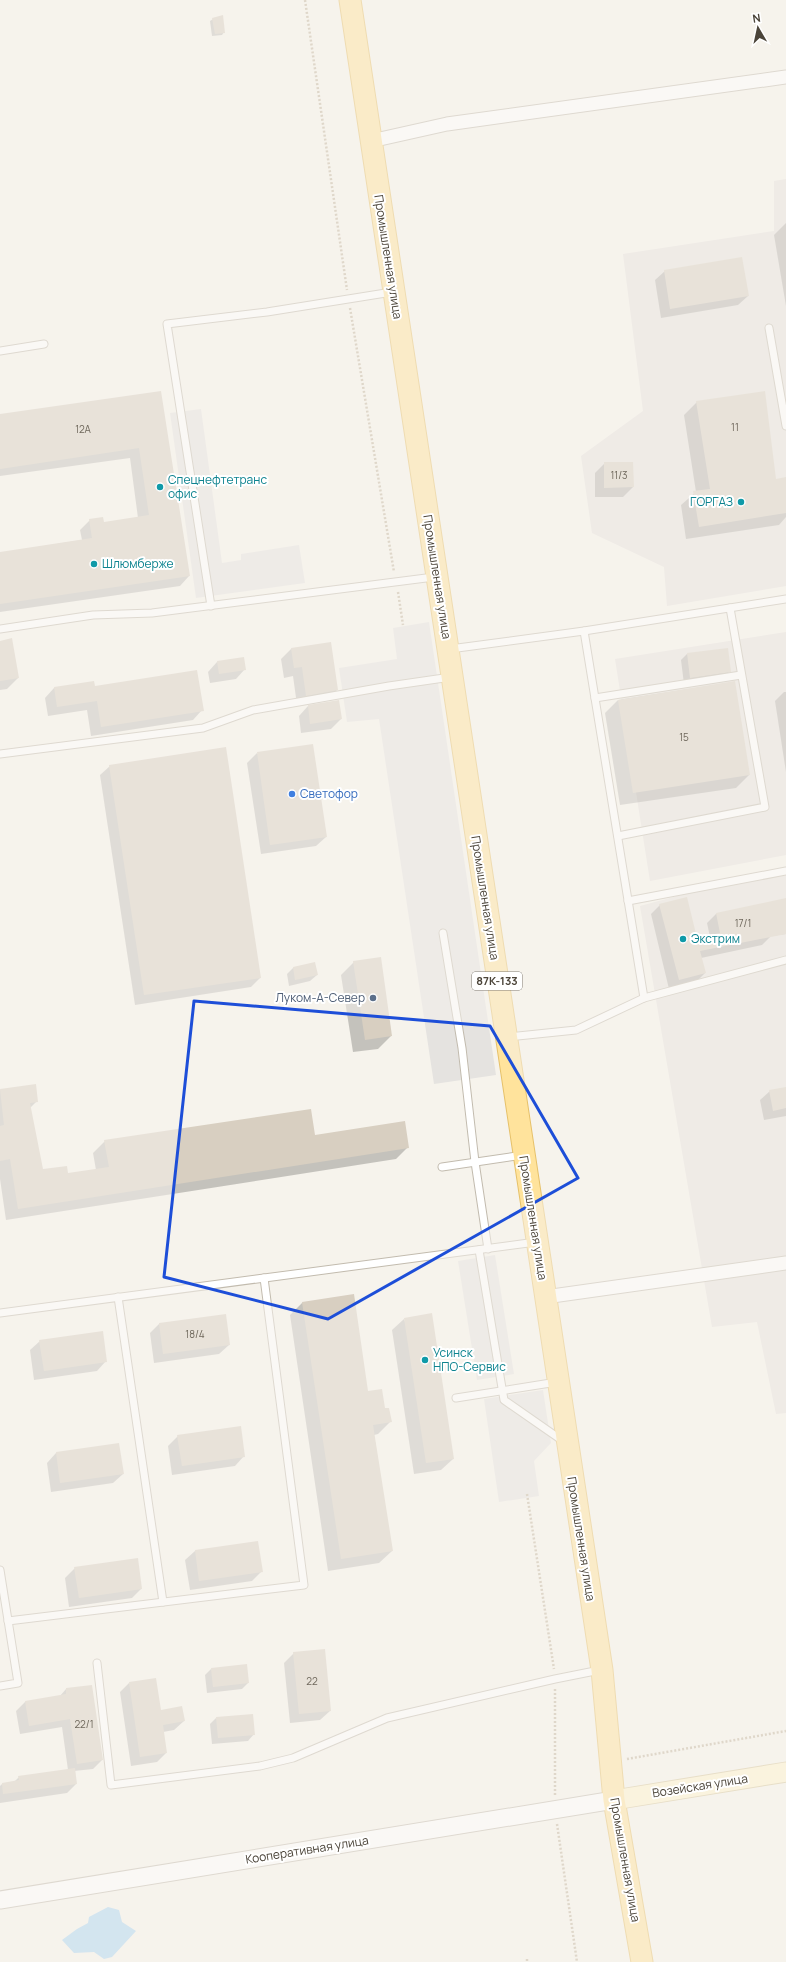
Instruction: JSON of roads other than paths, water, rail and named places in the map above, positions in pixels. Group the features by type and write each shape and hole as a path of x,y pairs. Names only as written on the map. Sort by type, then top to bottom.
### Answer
{"main road":[{"name":"Промышленная улица","path":"350,0 536,1242 602,1670 614,1800 642,1962"},
{"name":"Возейская улица","path":"614,1800 786,1772"}],"street":[{"path":"371,141 447,124 786,77"},
{"path":"545,1297 786,1263"},
{"name":"Кооперативная улица","path":"0,1900 614,1800"}],"lane":[{"path":"211,606 167,324 267,312 394,292"},
{"path":"769,328 786,426"},
{"path":"0,351 44,344"},
{"path":"0,629 93,615 152,613 333,591 436,576"},
{"path":"448,650 584,631 786,599"},
{"path":"618,836 765,807 730,608"},
{"path":"584,631 644,998"},
{"path":"595,698 742,675"},
{"path":"0,754 204,728 252,710 389,686 452,677"},
{"path":"628,901 786,871"},
{"path":"443,933 462,1048 475,1162 488,1249"},
{"path":"506,1038 576,1030 644,998 786,960"},
{"path":"442,1167 523,1155"},
{"path":"0,1313 536,1242"},
{"path":"479,1250 504,1400 567,1444"},
{"path":"8,1621 304,1586 264,1278"},
{"path":"118,1297 163,1602"},
{"path":"456,1398 558,1382"},
{"path":"0,1570 18,1683 0,1686"},
{"path":"98,1664 111,1785 260,1766 293,1758 387,1718 555,1679 602,1670"}],"water":[{"path":"108,1907 119,1910 122,1922 136,1931 112,1957 104,1959 94,1952 74,1953 62,1940 88,1923 89,1917"}],"place":[{"name":"Спецнефтетранс офис","path":"160,487"},
{"name":"ГОРГАЗ","path":"741,502"},
{"name":"Шлюмберже","path":"94,564"},
{"name":"Светофор","path":"292,794"},
{"name":"Экстрим","path":"683,939"},
{"name":"Луком-А-Север","path":"373,998"},
{"name":"Усинск НПО-Сервис","path":"425,1360"}]}
